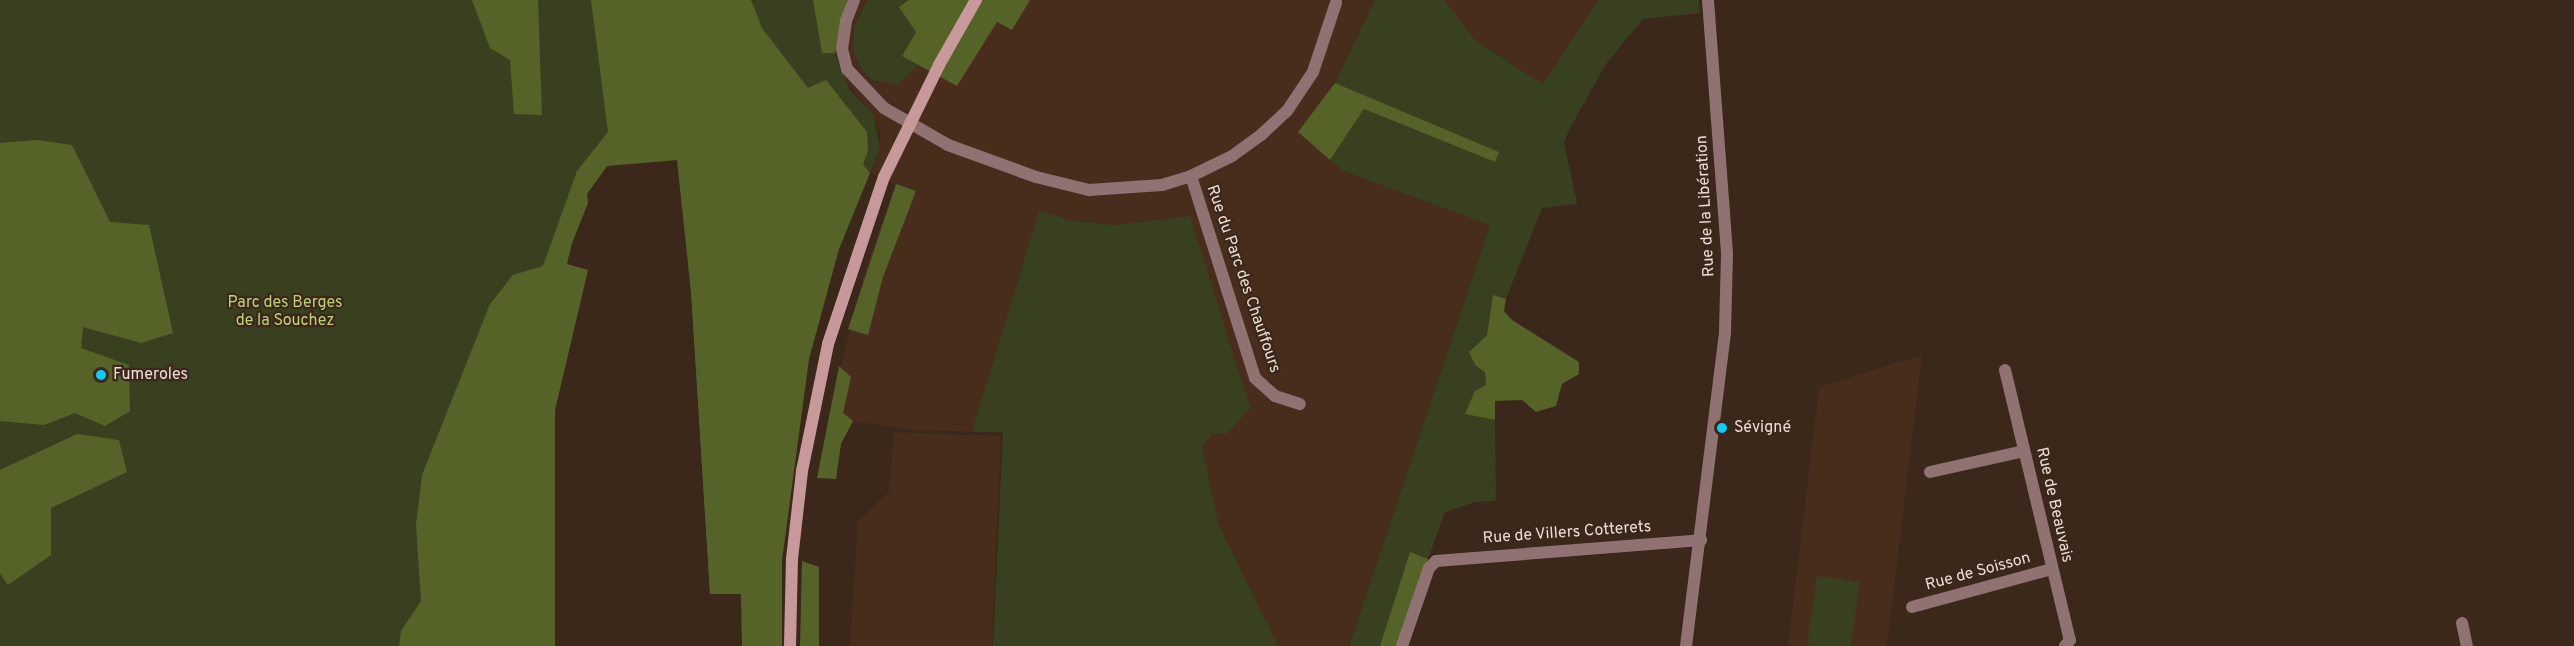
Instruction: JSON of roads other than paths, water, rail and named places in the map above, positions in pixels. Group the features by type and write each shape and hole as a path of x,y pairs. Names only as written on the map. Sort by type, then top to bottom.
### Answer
{"main road":[{"path":"790,646 792,559 802,471 819,384 867,224 909,122 976,0"}],"street":[{"name":"Rue du Parc des Chauffours","path":"854,0 846,21 842,49 847,69 884,108 948,145 1036,177 1089,190 1162,185 1191,176 1232,156 1287,111 1313,72 1336,3"},
{"name":"Rue de la Libération","path":"1686,646 1717,410 1727,254 1708,0"},
{"name":"Rue du Parc des Chauffours","path":"1191,176 1256,378 1275,396 1300,404"},
{"name":"Rue de Beauvais","path":"2005,370 2070,640 2065,646"},
{"path":"1930,472 2024,451"},
{"name":"Rue de Villers Cotterets","path":"1402,646 1429,568 1436,561 1701,540"},
{"name":"Rue de Soisson","path":"1912,607 2052,569"},
{"path":"2462,623 2467,646"}],"place":[{"name":"Fumeroles","path":"101,375"},
{"name":"Sévigné","path":"1722,428"}],"park label":[{"name":"Parc des Berges de la Souchez","path":"285,312"}]}
